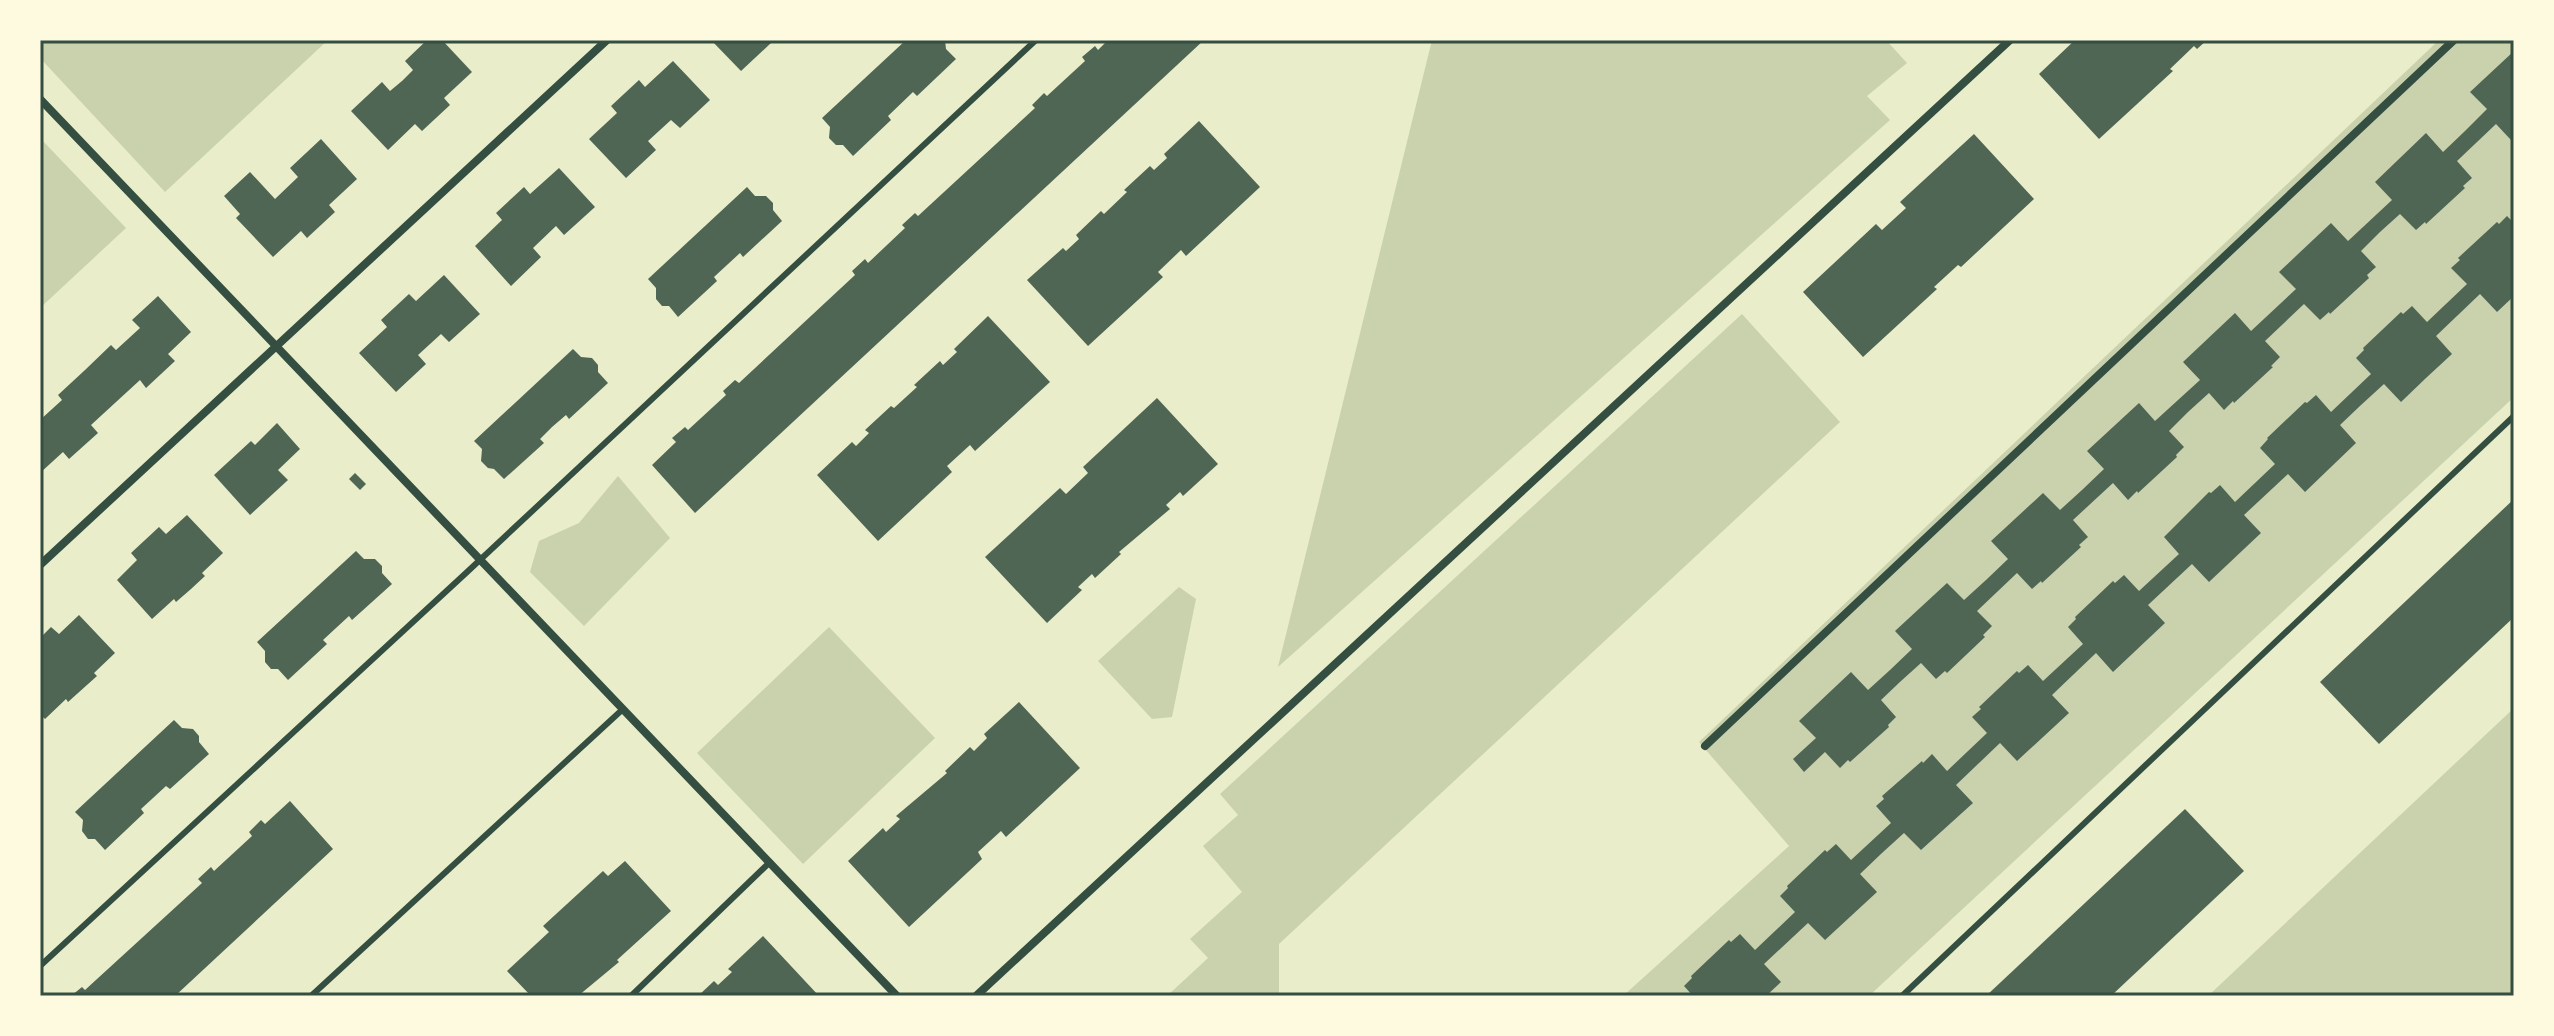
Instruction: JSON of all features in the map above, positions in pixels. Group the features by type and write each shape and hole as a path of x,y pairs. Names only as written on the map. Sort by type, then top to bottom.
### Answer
{"street":[{"path":"40,565 607,40"},
{"path":"976,996 2010,40"},
{"path":"1705,746 2454,40"},
{"path":"40,99 897,996"}],"lane":[{"path":"40,966 1036,40"},
{"path":"1902,996 2514,416"},
{"path":"311,996 623,709"},
{"path":"631,996 770,862"}],"green space":[{"path":"40,40 328,40 165,192 40,58"},
{"path":"1432,40 1886,40 1907,63 1867,96 1890,120 1278,667"},
{"path":"2439,40 2514,40 2514,397 1869,996 1623,996 1789,846 1699,742"},
{"path":"40,138 126,228 40,308"},
{"path":"1742,314 1840,422 1279,944 1279,996 1167,996 1208,958 1190,939 1242,892 1203,846 1238,815 1220,794"},
{"path":"618,476 670,538 584,626 530,572 539,541 579,523"},
{"path":"1179,587 1196,599 1172,717 1152,719 1098,661"},
{"path":"829,627 935,738 803,864 697,753"},
{"path":"2514,708 2514,996 2208,996"}],"building":[{"path":"427,40 442,40 472,72 444,98 450,105 422,131 415,124 388,150 351,111 382,82 390,91 402,81 413,70 405,61"},
{"path":"711,40 769,40 771,43 741,71"},
{"path":"906,40 945,40 946,49 956,59 917,96 913,92 888,116 891,120 853,156 843,145 836,145 829,138 830,127 822,118"},
{"path":"1108,40 1204,40 695,513 652,465 676,442 672,438 685,427 688,430 726,395 723,391 735,380 739,383 855,275 852,271 865,259 868,263 905,228 902,225 915,213 918,216 1035,108 1032,105 1044,93 1047,96 1085,61 1082,57 1095,46 1098,50"},
{"path":"2075,40 2207,40 2197,49 2194,46 2170,69 2173,71 2099,139 2039,74"},
{"path":"2514,51 2514,137 2511,140 2496,124 2457,161 2472,178 2463,186 2465,188 2416,230 2400,214 2361,251 2376,267 2367,275 2369,278 2320,320 2304,304 2265,341 2280,357 2273,367 2224,410 2209,393 2169,431 2184,447 2177,457 2128,500 2113,483 2073,520 2088,537 2079,545 2081,547 2032,589 2017,573 1977,611 1992,626 1983,635 1985,637 1947,673 1945,671 1936,679 1921,663 1881,700 1896,717 1889,727 1840,768 1825,752 1804,772 1793,759 1816,738 1799,721 1851,672 1868,690 1890,670 1912,649 1895,631 1947,583 1964,600 1986,580 2008,559 1991,541 2043,493 2060,510 2082,490 2104,469 2087,451 2139,403 2155,421 2200,380 2183,362 2235,313 2251,331 2296,289 2279,272 2331,223 2348,241 2392,200 2375,182 2426,133 2443,152 2487,109 2470,92"},
{"path":"673,61 710,100 680,128 671,120 648,141 656,150 626,178 589,139 617,113 611,106 639,80 645,87"},
{"path":"1199,121 1260,187 1186,256 1181,250 1158,272 1163,277 1088,346 1027,280 1063,248 1066,251 1079,239 1076,235 1101,211 1104,214 1150,166 1154,170 1167,158 1164,154"},
{"path":"1974,134 2034,199 1961,267 1958,265 1934,287 1937,289 1863,357 1803,292 1876,224 1882,230 1906,208 1900,202"},
{"path":"321,139 357,179 329,205 335,212 307,238 301,231 273,257 236,218 240,214 224,196 250,172 275,199 298,177 290,168"},
{"path":"559,168 595,207 564,235 556,226 533,248 541,257 511,286 475,246 502,220 496,213 524,187 530,194"},
{"path":"747,187 755,196 766,196 782,221 743,257 740,253 714,277 717,281 678,317 669,306 662,306 656,299 656,288 648,279"},
{"path":"2507,216 2514,223 2514,296 2497,312 2480,294 2436,336 2452,354 2401,402 2384,384 2361,405 2340,425 2356,443 2305,492 2288,474 2244,515 2261,533 2209,582 2192,564 2148,605 2165,623 2113,672 2096,653 2052,695 2069,713 2017,761 2000,743 1956,785 1973,803 1921,850 1904,833 1882,853 1860,874 1877,892 1825,940 1808,923 1764,964 1781,982 1766,996 1693,996 1684,986 1729,940 1731,942 1740,934 1755,950 1795,912 1780,896 1825,850 1827,852 1836,844 1851,860 1891,823 1876,806 1884,799 1882,796 1932,754 1947,771 1987,733 1972,717 2017,671 2019,673 2028,665 2043,681 2083,644 2068,627 2113,581 2115,583 2124,575 2139,591 2179,554 2164,537 2209,492 2220,485 2235,502 2275,464 2260,448 2305,402 2316,395 2331,412 2371,374 2356,358 2401,312 2403,314 2412,306 2427,322 2467,284 2451,268 2460,260 2458,258"},
{"path":"444,275 480,314 449,342 441,334 418,355 426,364 396,392 359,353 387,327 381,320 409,294 416,301"},
{"path":"158,296 191,332 168,354 175,361 146,388 140,380 91,425 98,433 69,459 63,452 40,473 40,420 62,400 58,395 111,345 116,350 140,328 132,320"},
{"path":"988,316 1050,382 975,451 970,445 947,466 952,472 878,541 817,475 852,442 856,446 869,433 865,430 917,387 914,385 940,361 943,365 957,352 954,349"},
{"path":"573,349 581,357 592,358 598,365 598,372 608,383 569,419 566,415 552,427 540,439 544,443 504,479 481,461 482,449 474,441"},
{"path":"1157,398 1218,464 1183,496 1180,492 1166,505 1170,509 1119,552 1121,554 1095,578 1092,574 1078,587 1082,590 1047,623 985,557 1060,488 1066,494 1088,473 1083,467"},
{"path":"277,423 300,449 278,470 288,480 250,515 214,475 251,441 255,445"},
{"path":"355,473 366,484 360,490 349,479"},
{"path":"2514,499 2514,617 2379,744 2320,682"},
{"path":"187,515 223,553 202,573 205,576 152,619 117,580 137,560 131,553 159,527 166,534"},
{"path":"356,551 364,559 375,559 392,584 352,620 349,616 323,640 327,644 288,680 278,669 271,669 265,662 265,651 257,642"},
{"path":"79,615 115,653 94,673 97,676 45,719 40,714 40,638 51,627 59,634"},
{"path":"1019,702 1080,768 1006,837 1001,831 978,852 982,859 909,927 848,861 883,828 886,832 900,819 896,816 947,773 945,771 970,747 974,751 987,738 984,734"},
{"path":"174,720 182,728 193,729 209,754 170,789 166,786 141,809 144,813 105,850 95,839 88,839 82,831 83,820 75,812"},
{"path":"290,801 333,849 175,996 71,996 82,987 85,990 202,883 198,879 211,867 214,871 252,836 249,832 261,820 265,824"},
{"path":"2185,809 2244,871 2111,996 1986,996"},
{"path":"625,861 671,911 617,960 619,962 578,996 531,996 507,971 549,932 543,926 603,871 608,876"},
{"path":"763,936 819,996 698,996 714,981 718,985 732,972 728,969"}]}
